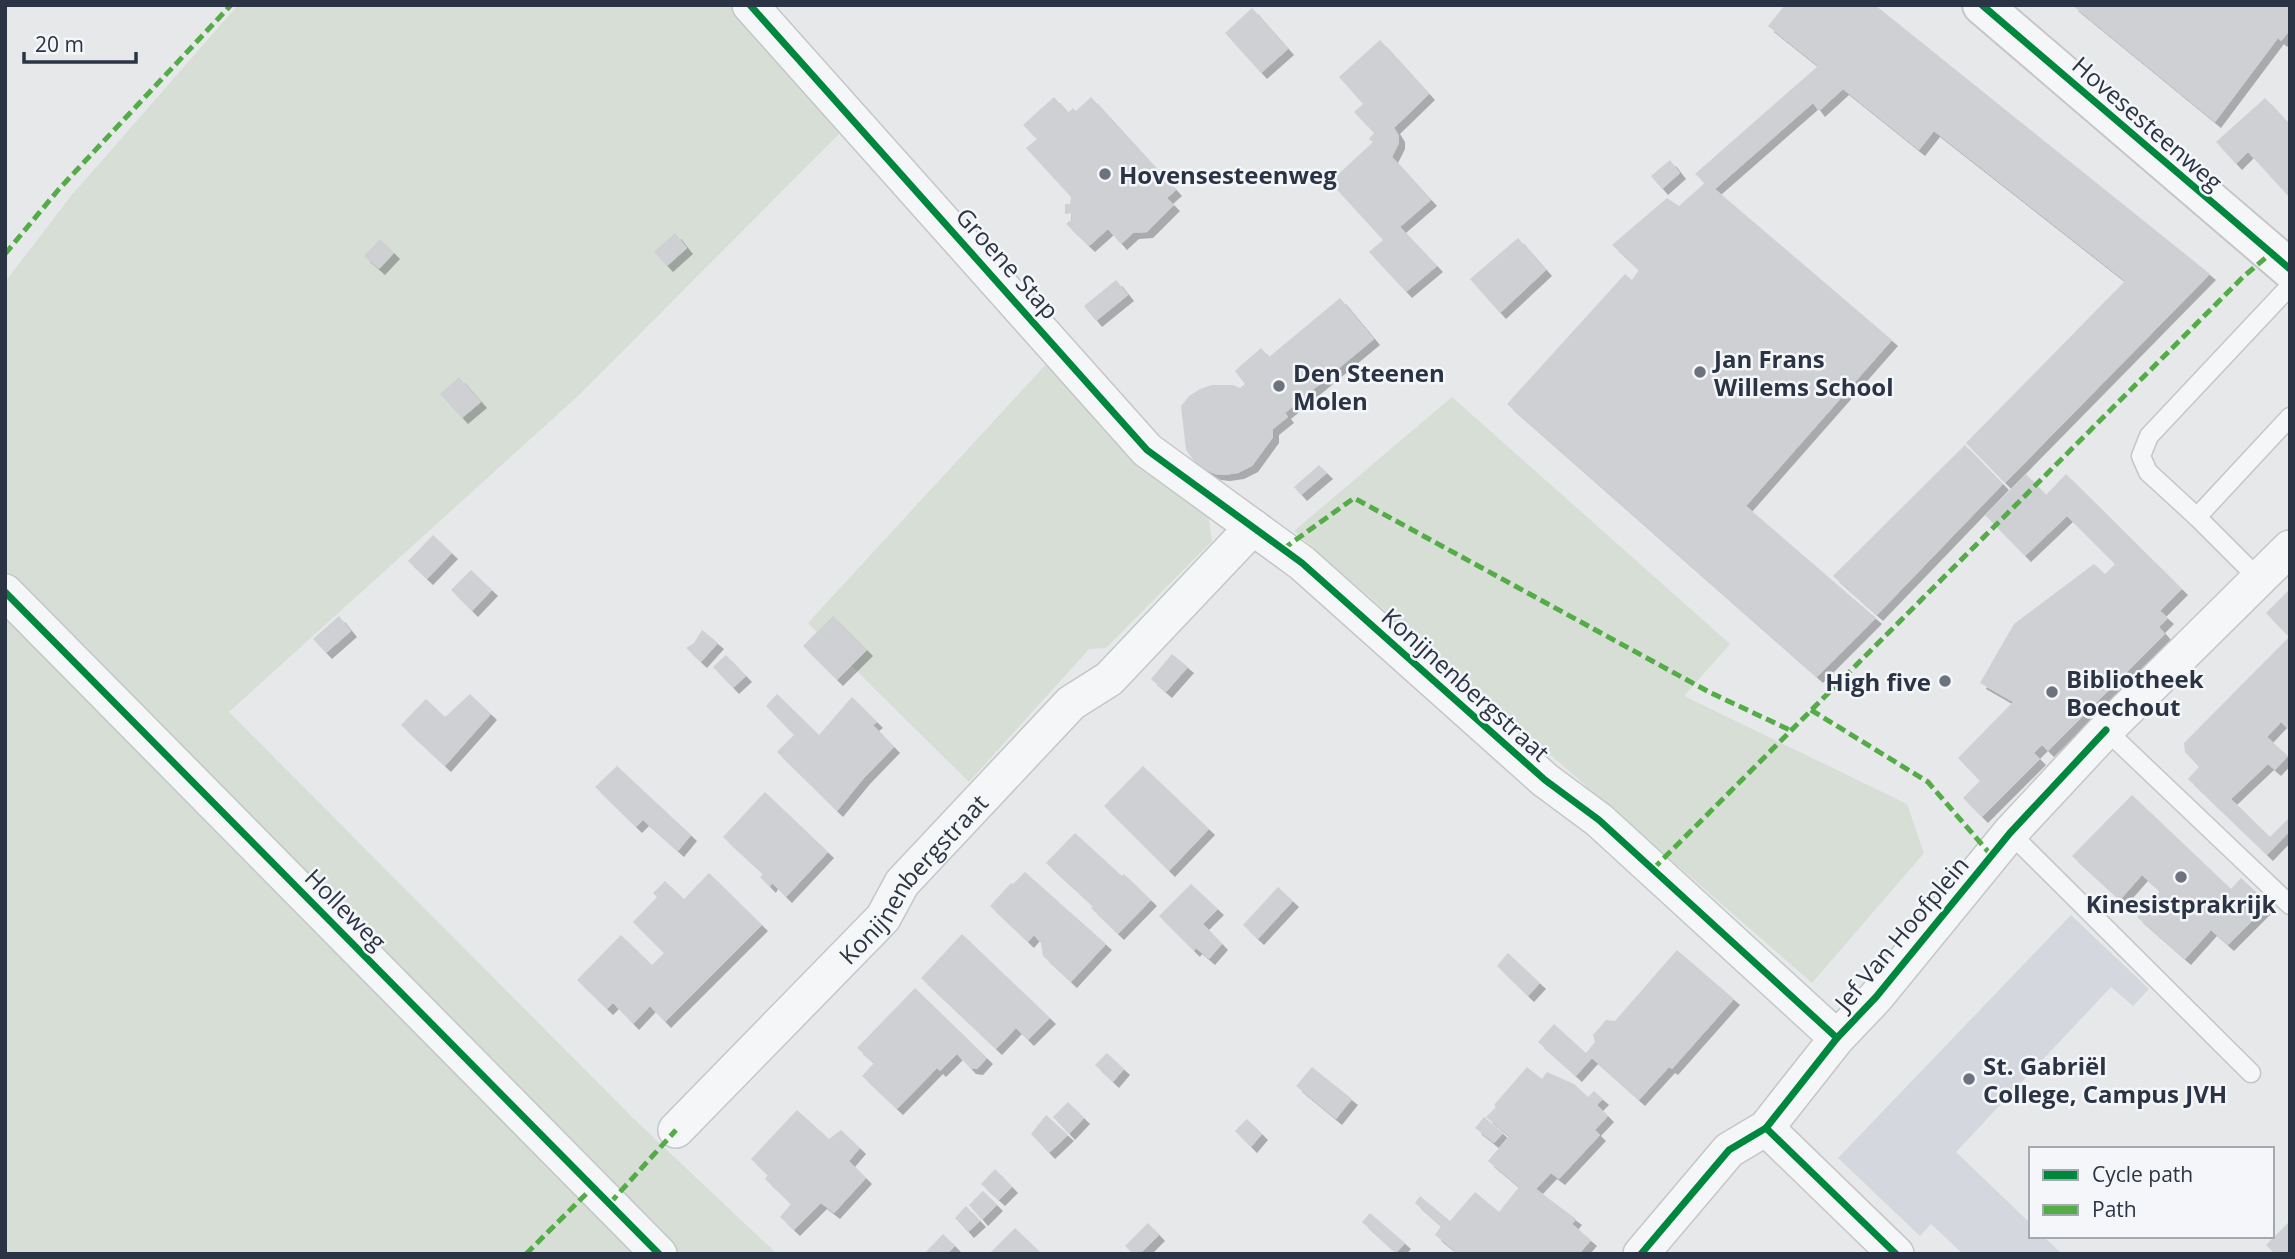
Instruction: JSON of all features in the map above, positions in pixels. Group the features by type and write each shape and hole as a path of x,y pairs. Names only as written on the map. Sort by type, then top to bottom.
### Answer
{"street":[{"name":"Groene Stap","path":"750,5 1147,450 1253,527"},
{"name":"Hovesesteenweg","path":"1982,5 2290,269"},
{"name":"Konijnenbergstraat","path":"676,1130 883,918 902,883 1071,703 1109,679 1253,527 1302,563 1545,779 1599,820 1653,869"},
{"name":"Jef Van Hoofplein","path":"1653,869 1838,1038 1876,997 2010,833 2106,730 2290,548"},
{"name":"Holleweg","path":"5,592 659,1254"},
{"path":"1641,1254 1729,1150 1766,1128 1838,1038"},
{"path":"1766,1128 1896,1254"}],"lane":[{"path":"2259,579 2148,472 2141,456 2149,436 2290,286"},
{"path":"2197,517 2290,417"},
{"path":"2106,730 2290,905"},
{"path":"2010,833 2251,1073"}],"shaded area":[{"path":"238,5 738,5 843,130 579,395 229,712 634,1119 777,1254 5,1254 5,282 71,196"},
{"path":"1049,361 1100,424 1147,470 1208,513 1212,541 1106,648 1089,649 969,782 808,623"},
{"path":"1452,397 1730,644 1684,696 1907,804 1924,853 1812,983 1294,531"},
{"name":"St. Gabriël College, Campus JVH","path":"2071,915 2149,989 2133,1006 2111,987 1956,1152 2029,1222 2029,1238 2045,1238 2062,1254 1963,1254 1931,1224 1920,1236 1838,1158"}],"building":[{"name":"Jan Frans Willems School","path":"1785,5 1875,5 2210,274 2005,483 1966,443 2125,281 1934,131 1919,150 1843,89 1819,111 1813,103 1715,189 1892,340 1746,506 1876,618 1817,677 1507,404 1625,274 1632,280 1639,270 1612,245 1667,198 1679,206 1705,183 1695,174 1818,66 1768,26"},
{"path":"2072,5 2290,5 2290,30 2281,41 2278,38 2215,122"},
{"path":"1252,8 1288,49 1261,73 1225,33"},
{"path":"1380,40 1429,94 1394,128 1399,136 1399,143 1392,157 1431,200 1400,227 1437,266 1406,292 1369,252 1383,240 1330,182 1373,142 1369,139 1374,133 1354,112 1363,104 1339,77"},
{"name":"Hovensesteenweg","path":"1054,97 1068,113 1073,108 1076,111 1091,97 1176,190 1167,198 1174,205 1147,232 1133,233 1121,244 1108,229 1089,246 1066,224 1072,219 1071,213 1065,214 1065,204 1070,204 1071,197 1026,148 1037,139 1023,125"},
{"path":"2265,98 2290,125 2290,198 2248,152 2236,164 2216,142"},
{"path":"1670,160 1680,173 1662,189 1651,176"},
{"path":"675,233 687,248 667,266 654,252"},
{"path":"1518,238 1546,270 1500,313 1470,279"},
{"path":"380,239 394,253 379,269 364,256"},
{"path":"1116,280 1128,295 1096,321 1084,306"},
{"name":"Den Steenen Molen","path":"1340,298 1374,339 1285,413 1288,417 1273,429 1273,437 1252,466 1238,473 1224,475 1198,466 1186,450 1181,406 1189,396 1212,385 1233,385 1240,388 1245,384 1235,371 1238,368 1261,348 1269,357"},
{"path":"459,377 481,402 462,418 440,394"},
{"path":"1965,445 2003,484 1877,615 1833,576"},
{"path":"1319,465 1327,473 1301,495 1294,487"},
{"name":"Bibliotheek Boechout","path":"2026,474 2046,495 2066,474 2182,589 2160,611 2168,618 2159,627 2165,634 2048,751 2042,745 2034,753 2040,759 1982,817 1963,798 1980,781 1958,758 2013,702 1980,683 2014,624 2094,564 2105,574 2115,564 2067,516 2025,556 1985,515"},
{"path":"433,535 452,553 427,579 408,561"},
{"path":"471,570 492,590 472,611 451,590"},
{"path":"2290,589 2290,731 2281,722 2267,737 2288,756 2275,770 2268,764 2231,799 2270,837 2290,817 2290,831 2267,855 2188,779 2199,767 2185,752 2184,743 2289,637 2266,613"},
{"path":"339,616 351,631 326,653 313,639"},
{"path":"833,616 867,650 837,680 803,646"},
{"path":"702,630 718,643 701,662 686,648 694,643"},
{"path":"1172,654 1188,667 1166,692 1151,679"},
{"path":"726,655 746,676 733,688 713,667"},
{"path":"470,694 491,714 445,766 401,725 426,699 445,717"},
{"path":"777,694 819,735 852,697 877,722 873,725 894,747 837,811 777,752 794,735 766,706"},
{"path":"617,766 691,835 678,851 643,820 636,827 595,787"},
{"path":"1143,766 1209,829 1169,871 1104,806"},
{"path":"765,792 828,852 786,897 772,883 770,887 760,877 763,874 723,837"},
{"name":"Kinesistprakrijk","path":"2132,795 2231,889 2241,878 2269,904 2228,945 2211,930 2185,959 2137,917 2160,891 2142,875 2120,900 2072,856"},
{"path":"1075,833 1151,900 1118,934 1091,908 1093,906 1046,863"},
{"path":"1025,872 1106,944 1071,982 1043,956 1041,943 1034,935 1028,942 990,906"},
{"path":"709,873 762,925 665,1022 650,1006 633,1024 613,1003 607,1009 577,980 621,935 652,965 664,953 633,922 657,897 653,893 665,881 684,899"},
{"path":"1191,884 1218,909 1203,924 1222,944 1209,959 1196,948 1194,951 1159,916"},
{"path":"1278,887 1293,901 1258,939 1243,925"},
{"path":"962,934 1050,1018 1028,1040 1016,1028 996,1049 921,978"},
{"path":"1677,950 1734,999 1672,1069 1669,1067 1639,1100 1592,1058 1576,1076 1538,1042 1554,1024 1586,1053 1595,1042 1593,1035 1606,1020 1615,1021"},
{"path":"1508,953 1540,983 1528,996 1497,966"},
{"path":"915,988 987,1058 977,1069 970,1068 957,1054 940,1071 937,1068 897,1109 862,1076 874,1063 857,1048"},
{"path":"1107,1053 1124,1069 1113,1082 1095,1065"},
{"path":"1312,1067 1352,1099 1336,1119 1296,1086"},
{"path":"1527,1067 1542,1079 1547,1072 1574,1084 1588,1097 1594,1091 1603,1099 1597,1105 1608,1116 1595,1130 1600,1135 1559,1179 1551,1173 1536,1189 1576,1219 1572,1224 1591,1240 1579,1254 1453,1254 1455,1251 1435,1235 1441,1226 1415,1203 1420,1196 1450,1221 1475,1192 1499,1212 1519,1187 1488,1161 1509,1136 1486,1117"},
{"path":"1068,1102 1084,1118 1069,1134 1053,1117"},
{"path":"797,1110 829,1139 841,1130 860,1148 849,1161 866,1178 834,1213 821,1203 794,1230 780,1217 791,1204 765,1179 768,1175 751,1159"},
{"path":"1046,1115 1068,1135 1049,1153 1031,1134"},
{"path":"1484,1117 1503,1133 1494,1143 1475,1128"},
{"path":"1247,1119 1262,1134 1251,1147 1235,1131"},
{"path":"995,1169 1012,1187 999,1200 981,1184"},
{"path":"983,1191 997,1205 982,1220 969,1205"},
{"path":"966,1206 980,1221 968,1232 955,1218"},
{"path":"1370,1213 1405,1243 1396,1253 1362,1222"},
{"path":"2290,1221 2290,1254 2275,1254 2266,1245"},
{"path":"1148,1223 1159,1235 1140,1254 1133,1254 1125,1246"},
{"path":"1015,1228 1042,1254 989,1254"},
{"path":"943,1234 955,1246 947,1254 924,1254"}],"marked path":[{"path":"5,254 59,189 231,5"},
{"path":"1653,869 2243,277 2270,254"},
{"path":"1283,549 1354,498 1709,692 1790,730"},
{"path":"1811,710 1928,782 1991,855"},
{"path":"610,1203 676,1130"},
{"path":"526,1254 593,1187"}],"cycle path":[{"path":"750,5 1147,450 1302,563 1545,780 1599,820 1837,1038"},
{"path":"1982,5 2290,269"},
{"path":"5,592 659,1254"},
{"path":"1641,1254 1729,1150 1766,1128 1837,1038 1876,997 2010,833 2106,730"},
{"path":"1766,1128 1896,1254"}],"place":[{"name":"Hovensesteenweg","path":"1105,174"},
{"name":"Jan Frans Willems School","path":"1700,372"},
{"name":"Den Steenen Molen","path":"1279,386"},
{"name":"High five","path":"1945,681"},
{"name":"Bibliotheek Boechout","path":"2052,692"},
{"name":"Kinesistprakrijk","path":"2181,877"},
{"name":"St. Gabriël College, Campus JVH","path":"1969,1079"}]}
